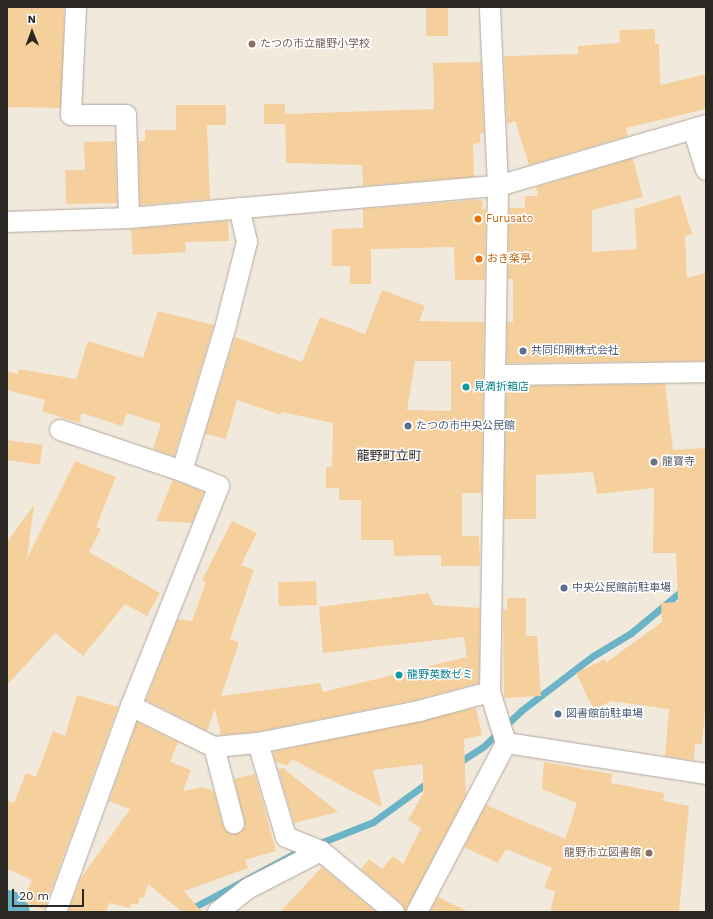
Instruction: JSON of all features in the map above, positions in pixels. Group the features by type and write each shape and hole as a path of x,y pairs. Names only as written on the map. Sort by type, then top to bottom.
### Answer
{"street":[{"path":"76,7 71,115 126,116 129,218"},
{"path":"417,912 506,743 490,692 498,186 490,7"},
{"path":"7,222 129,218 498,186 699,127 706,170"},
{"path":"182,471 226,325 247,242 240,208"},
{"path":"494,375 706,372"},
{"path":"56,912 131,706 219,486 182,471 60,430"},
{"path":"131,706 214,747 258,743 418,711 490,692"},
{"path":"258,743 286,836 321,851 394,912"},
{"path":"506,743 706,774"},
{"path":"214,747 234,824"},
{"path":"218,912 249,888 321,851"}],"building":[{"path":"7,7 64,8 62,108 7,107"},
{"path":"426,8 448,8 448,36 426,36"},
{"path":"655,29 655,44 659,44 660,85 706,74 706,109 626,128 628,136 529,165 515,121 507,124 504,56 578,54 578,46 620,43 619,30"},
{"path":"481,62 484,132 480,134 480,143 473,144 474,177 363,186 362,165 286,163 285,114 434,109 433,63"},
{"path":"264,104 285,104 285,124 264,124"},
{"path":"176,105 226,105 226,125 207,125 210,199 140,205 138,141 145,141 145,130 176,130"},
{"path":"115,141 117,203 66,204 65,170 85,170 84,142"},
{"path":"633,158 643,197 592,210 592,252 637,249 634,209 680,195 692,234 685,236 687,278 706,273 706,361 507,363 507,322 513,322 513,279 508,279 509,208 525,208 525,196 538,196 536,187"},
{"path":"474,200 483,201 482,209 486,209 485,280 455,280 454,247 371,249 371,284 350,284 350,266 332,266 332,229 363,228 363,209"},
{"path":"228,221 229,241 185,242 186,252 133,255 131,229"},
{"path":"382,290 425,306 419,321 484,322 482,493 462,493 462,536 479,536 480,566 441,566 441,555 394,556 393,540 361,540 361,500 339,500 339,488 326,488 326,467 332,467 333,423 282,412 281,415 237,400 226,439 205,434 235,337 302,362 320,317 365,334","holes":["415,361 451,361 451,411 407,410"]},
{"path":"158,311 214,325 174,456 153,449 161,424 127,413 122,426 82,413 79,423 42,411 45,400 7,390 7,371 18,374 19,369 76,379 88,341 143,358"},
{"path":"665,384 673,450 706,448 706,702 702,744 695,744 694,760 665,756 669,709 611,701 594,710 576,673 605,659 607,662 662,622 661,603 678,602 676,553 653,553 654,488 597,494 593,472 536,475 536,519 504,519 506,386"},
{"path":"7,440 43,445 40,465 7,460"},
{"path":"75,461 116,477 96,527 101,529 89,552 160,593 147,616 125,604 83,656 55,633 7,685 7,542 34,505 27,559"},
{"path":"173,480 204,492 192,523 156,521"},
{"path":"232,521 257,533 241,565 254,570 230,639 239,643 221,696 320,683 323,692 467,657 464,637 323,653 319,607 428,593 434,605 480,608 479,683 416,700 256,732 221,735 215,709 207,731 146,700 178,619 192,621 206,582 202,580"},
{"path":"316,581 317,605 279,606 278,582"},
{"path":"507,598 526,598 526,636 537,636 541,696 504,698 503,610 507,610"},
{"path":"77,695 118,707 44,910 23,901 32,880 7,869 7,800 14,803 26,773 36,777 53,731 65,736"},
{"path":"476,708 482,735 464,739 466,795 405,912 401,903 361,869 369,859 382,869 393,856 403,864 421,828 408,820 423,794 423,764 373,770 382,807 292,759 287,766 275,761 273,752"},
{"path":"137,722 178,742 170,762 191,770 183,791 203,787 214,791 223,826 231,834 242,831 245,826 234,779 255,774 276,851 245,860 248,868 184,891 202,912 182,912 148,884 144,898 140,897 138,905 131,903 130,908 109,903 106,912 68,912 81,878 130,809 109,801"},
{"path":"544,762 612,774 611,783 664,793 663,801 689,806 679,912 550,912 555,892 544,887 552,868 506,849 498,863 464,847 486,805 565,839 577,803 542,789"},
{"path":"283,768 338,812 294,823 278,769"},
{"path":"322,867 376,912 280,912"},
{"path":"438,897 469,912 430,912"}],"waterway":[{"path":"458,763 484,746 522,710 593,656 631,633 684,589"},
{"path":"315,845 373,822 431,780"},
{"path":"185,912 305,848"}],"place":[{"name":"たつの市立龍野小学校","path":"252,44"},
{"name":"Furusato","path":"478,219"},
{"name":"おき楽亭","path":"479,259"},
{"name":"共同印刷株式会社","path":"523,351"},
{"name":"見満折箱店","path":"466,387"},
{"name":"たつの市中央公民館","path":"408,426"},
{"name":"龍寶寺","path":"654,462"},
{"name":"中央公民館前駐車場","path":"564,588"},
{"name":"龍野英数ゼミ","path":"399,675"},
{"name":"図書館前駐車場","path":"558,714"},
{"name":"龍野市立図書館","path":"649,853"}],"district":[{"name":"龍野町立町","path":"389,456"}]}
